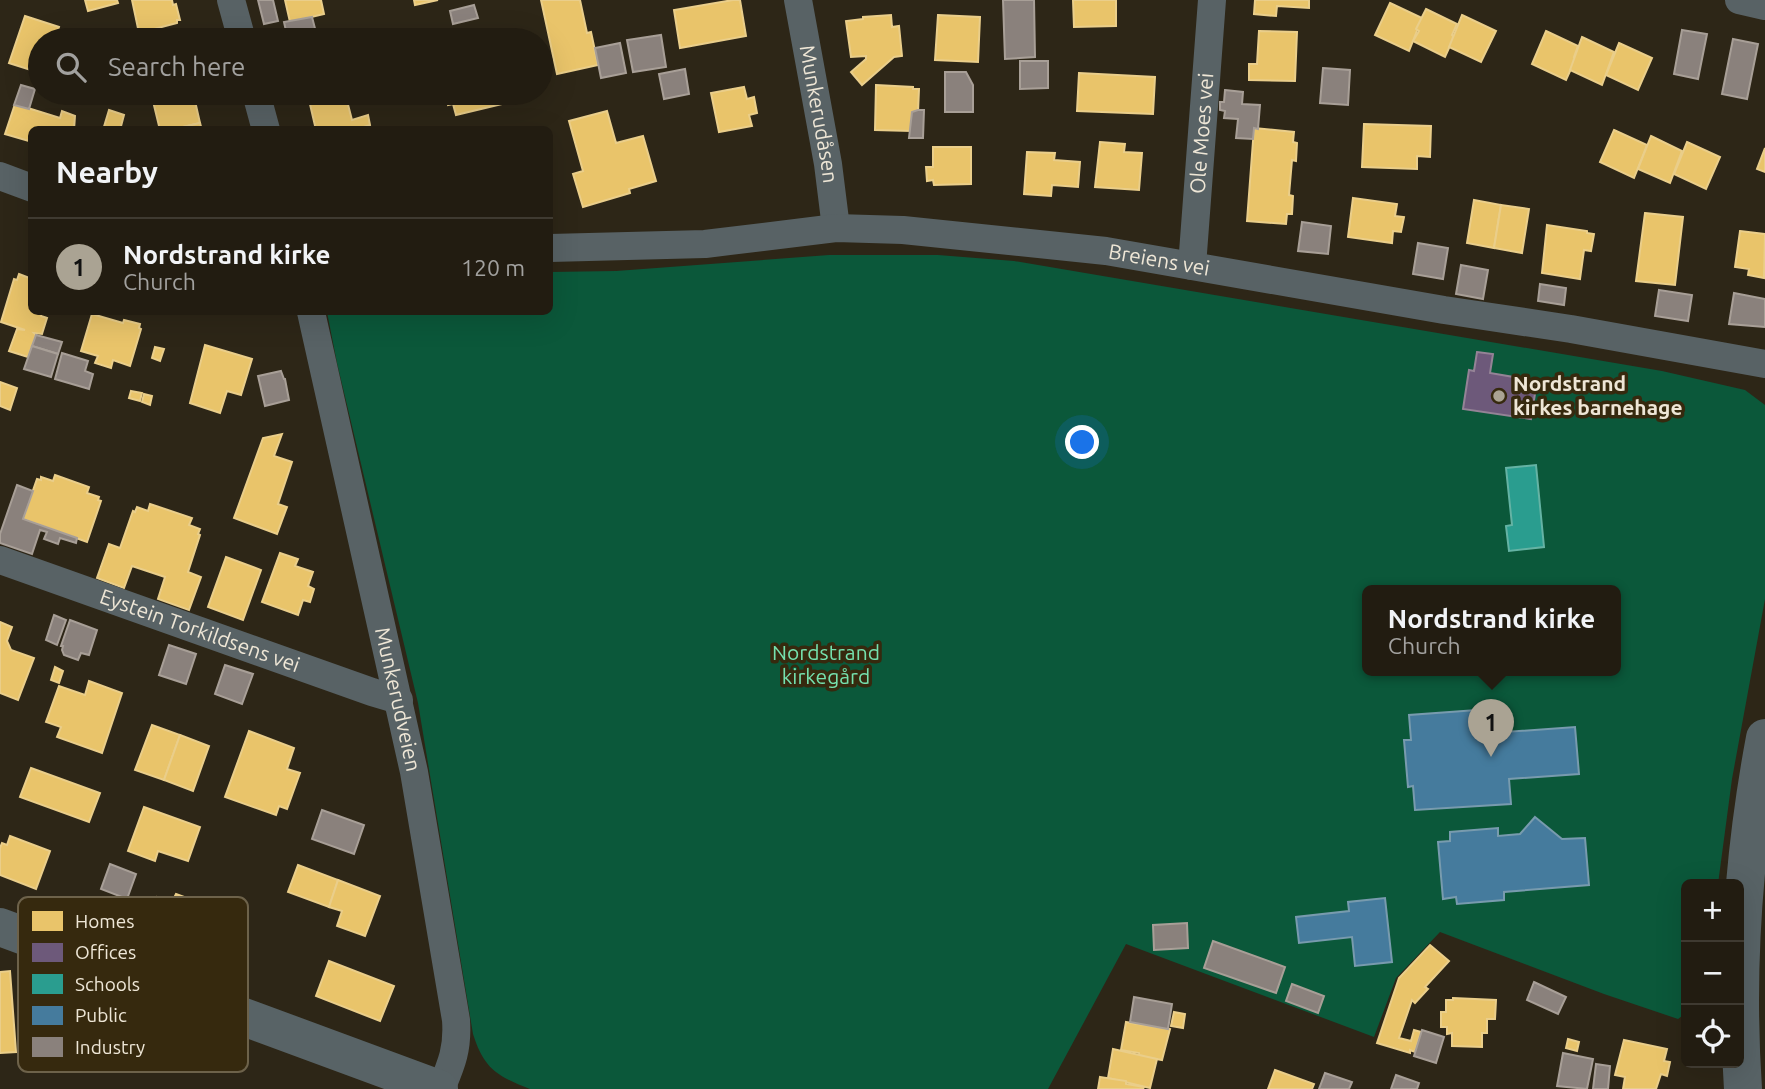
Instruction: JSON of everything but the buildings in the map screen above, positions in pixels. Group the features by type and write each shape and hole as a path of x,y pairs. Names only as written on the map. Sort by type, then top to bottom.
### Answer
{"main road":[{"path":"1744,1089 1740,1025 1741,916 1751,818 1765,738"},
{"path":"0,927 18,934"},
{"path":"248,1018 440,1089"}],"street":[{"path":"232,0 239,28"},
{"name":"Munkerudåsen","path":"798,0 828,164 836,228"},
{"name":"Ole Moes vei","path":"1192,266 1212,0"},
{"path":"1739,0 1765,6"},
{"path":"260,105 265,126"},
{"path":"0,176 28,186"},
{"name":"Breiens vei","path":"553,248 705,244 836,228 903,230 1106,251 1765,364"},
{"name":"Munkerudveien","path":"311,315 414,772 456,1020 456,1050 440,1089"},
{"name":"Eystein Torkildsens vei","path":"0,560 399,700"}],"green space":[{"name":"Nordstrand kirkegård","path":"829,255 938,255 1014,261 1662,371 1745,390 1765,405 1765,599 1732,779 1719,879 1681,879 1681,1017 1678,1019 1604,994 1440,932 1396,978 1374,1037 1126,944 1048,1089 530,1089 500,1075 482,1056 473,1034 418,703 328,315 553,315 553,272 616,271"}],"place":[{"name":"Nordstrand kirkes barnehage","path":"1499,396"},
{"name":"Nordstrand kirke","path":"1491,757"}]}
